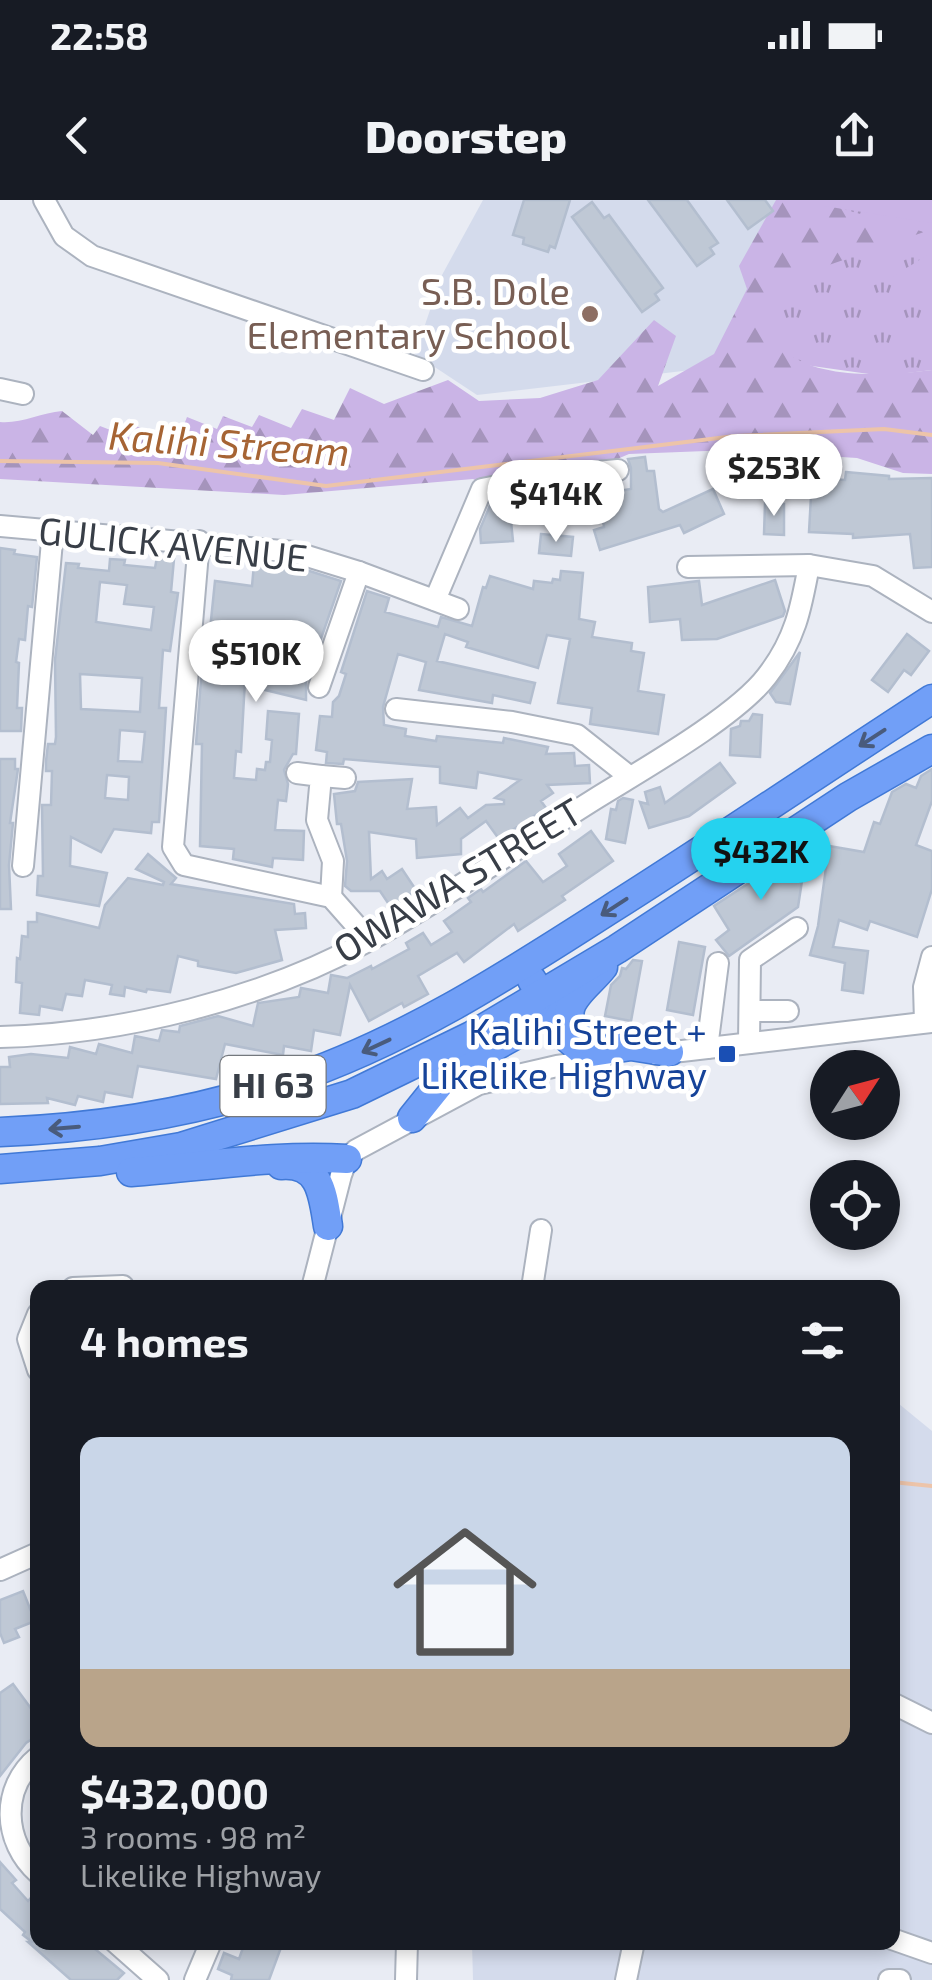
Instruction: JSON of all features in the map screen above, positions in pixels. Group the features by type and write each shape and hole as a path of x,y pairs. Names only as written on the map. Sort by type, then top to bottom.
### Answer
{"highway":[{"name":"HI 63","path":"0,1132 62,1129 158,1116 285,1082 371,1049 453,1008 523,966 932,698"},
{"name":"HI 63","path":"13,1169 181,1147 314,1108 432,1057 617,949 848,797 932,749"},
{"path":"617,949 578,993 570,1008 570,1023 582,1040 668,1052"},
{"path":"523,966 571,1044 584,1053 632,1046"},
{"path":"412,1118 449,1072 518,1034 541,993"},
{"path":"219,1166 280,1157 347,1159"},
{"path":"13,1169 58,1175 290,1164 316,1178 328,1226"}],"street":[{"path":"44,200 64,236 92,256 423,370"},
{"path":"0,389 23,394"},
{"path":"435,600 482,489 542,476 618,470"},
{"name":"GULICK AVENUE","path":"0,526 294,552 458,609"},
{"path":"22,866 53,530"},
{"path":"199,541 173,847 184,865 331,897 370,940"},
{"path":"688,566 809,565 873,576 932,611"},
{"name":"OWAWA STREET","path":"0,1037 125,1023 224,1000 288,978 370,940 720,717 766,677 799,622 809,565"},
{"path":"319,687 359,572"},
{"path":"396,709 512,722 577,735 630,777"},
{"path":"297,773 344,778"},
{"path":"321,776 317,820 333,860 331,897"},
{"path":"749,1043 750,960 797,928"},
{"path":"314,1280 347,1159 366,1142 494,1079 604,1060 928,1022 924,987 932,957"},
{"path":"707,1048 718,963"},
{"path":"750,1011 788,1011"},
{"path":"533,1280 541,1230"},
{"path":"0,1570 30,1557"},
{"path":"900,1707 932,1723"},
{"path":"30,1769 16,1787 10,1808 16,1844 30,1862"},
{"path":"900,1942 932,1953"},
{"path":"125,1950 158,1980"},
{"path":"195,1980 207,1950"},
{"path":"406,1950 406,1980"},
{"path":"626,1980 632,1950"},
{"path":"888,1980 900,1980"}],"shaded area":[{"name":"S.B. Dole Elementary School","path":"483,200 792,200 734,365 477,395 415,354 442,275"},
{"path":"900,1405 932,1431 932,1980 473,1980 472,1950 900,1950"}],"green space":[{"path":"776,200 811,200 924,232 777,283 766,323 784,350 816,367 855,374 932,370 932,474 903,473 857,458 732,450 629,454 582,474 556,465 520,473 523,492 507,496 473,479 284,495 0,479 0,422 62,411 93,435 100,426 131,438 136,426 177,443 187,417 217,429 223,416 252,427 259,415 291,428 302,409 334,420 350,388 384,404 448,380 479,401 540,398 598,380 654,320 676,336 658,386 714,354 747,289 739,266"},
{"path":"792,200 932,200 932,370 883,376 805,365 734,365"},
{"path":"824,200 932,200 932,223 824,206"},
{"path":"932,252 932,322 891,278"}],"building":[{"path":"524,200 570,200 555,248 550,246 548,252 523,244 524,238 513,235"},
{"path":"648,200 687,200 718,243 710,248 714,254 697,266"},
{"path":"727,200 765,200 773,211 748,229"},
{"path":"592,202 604,218 609,215 663,288 655,294 659,300 642,312 572,217"},
{"path":"645,457 647,471 654,471 659,509 663,512 713,489 724,514 684,533 680,525 600,550 594,530 604,527 599,494 631,489 628,459"},
{"path":"846,472 889,479 932,478 932,567 914,568 910,534 853,538 853,534 809,532 812,478 845,480"},
{"path":"509,502 513,541 481,543 480,529 491,503"},
{"path":"765,503 784,504 784,535 764,534"},
{"path":"541,534 573,537 571,556 539,553"},
{"path":"0,548 37,557 32,607 28,606 25,640 19,639 16,662 21,731 0,731"},
{"path":"157,557 174,559 171,592 178,593 170,651 163,650 159,708 166,708 159,822 152,822 151,833 114,829 101,852 71,837 70,866 107,873 99,906 37,895 38,876 43,876 42,805 51,805 52,771 46,771 46,761 48,744 55,744 56,737 55,660 66,563 109,571 110,559 125,560 124,565 155,568","holes":["100,582 127,585 124,604 154,607 151,630 96,622","80,674 142,678 140,712 81,709","120,730 145,732 142,762 118,761","107,775 129,777 128,800 105,798"]},
{"path":"254,564 294,566 341,581 306,682 306,700 257,688 276,628 248,626 241,752 236,751 234,778 256,780 257,769 265,770 266,762 270,762 272,740 266,739 268,711 299,714 296,754 284,770 288,784 286,801 278,800 275,830 304,831 303,860 273,858 272,867 233,859 234,849 200,846 202,744 196,744 205,629 210,630 215,581 252,586"},
{"path":"561,571 583,573 579,619 595,622 592,637 632,643 631,651 644,653 638,691 664,695 658,734 590,724 592,708 558,703 570,639 547,635 538,668 466,647 468,642 445,634 437,661 535,683 530,703 493,695 492,703 419,690 426,662 398,654 383,707 384,725 406,729 405,736 436,741 437,736 503,743 504,738 548,747 546,754 574,753 575,766 589,765 590,783 547,785 553,793 541,801 546,808 499,839 486,821 461,839 461,854 417,858 416,839 369,832 371,879 382,871 387,879 402,869 416,890 392,909 380,891 351,891 345,886 347,861 334,794 355,791 358,782 412,779 407,809 436,807 437,825 460,808 468,818 486,805 504,804 504,800 495,798 520,780 478,772 476,788 440,783 440,767 344,759 343,764 326,763 327,752 316,750 320,716 332,717 333,702 346,674 341,672 367,591 389,598 385,612 438,627 441,617 472,626 490,576 533,589 534,581 560,580"},
{"path":"775,580 785,611 783,616 717,639 682,640 680,619 650,622 648,587 699,581 702,605"},
{"path":"907,634 929,651 911,675 904,670 888,692 872,680"},
{"path":"800,652 790,704 776,702 770,693"},
{"path":"753,714 762,715 760,757 730,755 731,729 740,726 741,721 749,721"},
{"path":"0,759 15,759 18,769 10,823 11,909 0,909"},
{"path":"720,763 735,783 689,816 649,828 640,802 648,804 645,792 660,787 665,803"},
{"path":"932,769 932,801 916,845 932,851 932,889 917,937 870,921 867,930 839,920 833,947 868,951 863,993 842,990 845,963 810,955 829,846 864,852 874,822 880,824 892,792 906,784 916,788 921,776"},
{"path":"623,798 633,800 625,843 606,839 611,809 616,810"},
{"path":"591,831 613,861 562,896 565,900 518,931 514,924 464,962 457,953 418,976 428,994 369,1021 350,985 340,1035 314,1030 311,1051 284,1046 283,1055 225,1044 216,1079 138,1066 132,1097 105,1092 103,1102 78,1096 75,1105 47,1098 48,1103 0,1104 0,1067 10,1067 9,1057 31,1054 68,1058 70,1047 96,1054 99,1044 132,1053 135,1036 159,1041 162,1030 179,1032 180,1026 218,1016 253,1026 258,1003 299,997 301,988 328,993 331,975 347,978 371,966 372,969 409,949 406,943 423,933 431,945 452,932 444,921 471,902 468,898 481,889 483,892 526,861 543,882 567,866 559,854"},
{"path":"798,851 805,861 798,907 729,956 716,940 729,930 714,906"},
{"path":"148,854 176,878 171,884 294,904 295,914 305,913 306,928 275,930 282,960 236,973 198,966 198,961 178,956 170,992 125,987 124,996 110,994 112,985 85,980 82,996 66,994 62,1010 40,1006 39,1015 20,1013 22,983 16,982 17,958 20,959 22,936 28,937 28,922 37,922 37,913 99,928 105,905 128,878 163,885 164,882 136,869"},
{"path":"679,942 705,947 693,1015 667,1010"},
{"path":"633,960 642,961 631,1021 605,1016 611,985"},
{"path":"23,1591 30,1608 30,1623 15,1629 19,1637 4,1643 0,1633 0,1600"},
{"path":"13,1684 30,1707 30,1740 0,1776 0,1693"},
{"path":"0,1862 16,1880 12,1883 30,1899 30,1940 0,1909"},
{"path":"37,1950 96,1950 124,1973 117,1980 71,1980"},
{"path":"242,1950 280,1950 269,1980 231,1980 232,1975 218,1969 224,1953 239,1959"}],"waterway":[{"name":"Kalihi Stream","path":"0,461 158,463 326,486 735,436 884,429 932,435"},
{"path":"900,1483 932,1486"}],"place":[{"name":"S.B. Dole Elementary School","path":"590,314"},
{"name":"Kalihi Street + Likelike Highway","path":"727,1054"}]}
